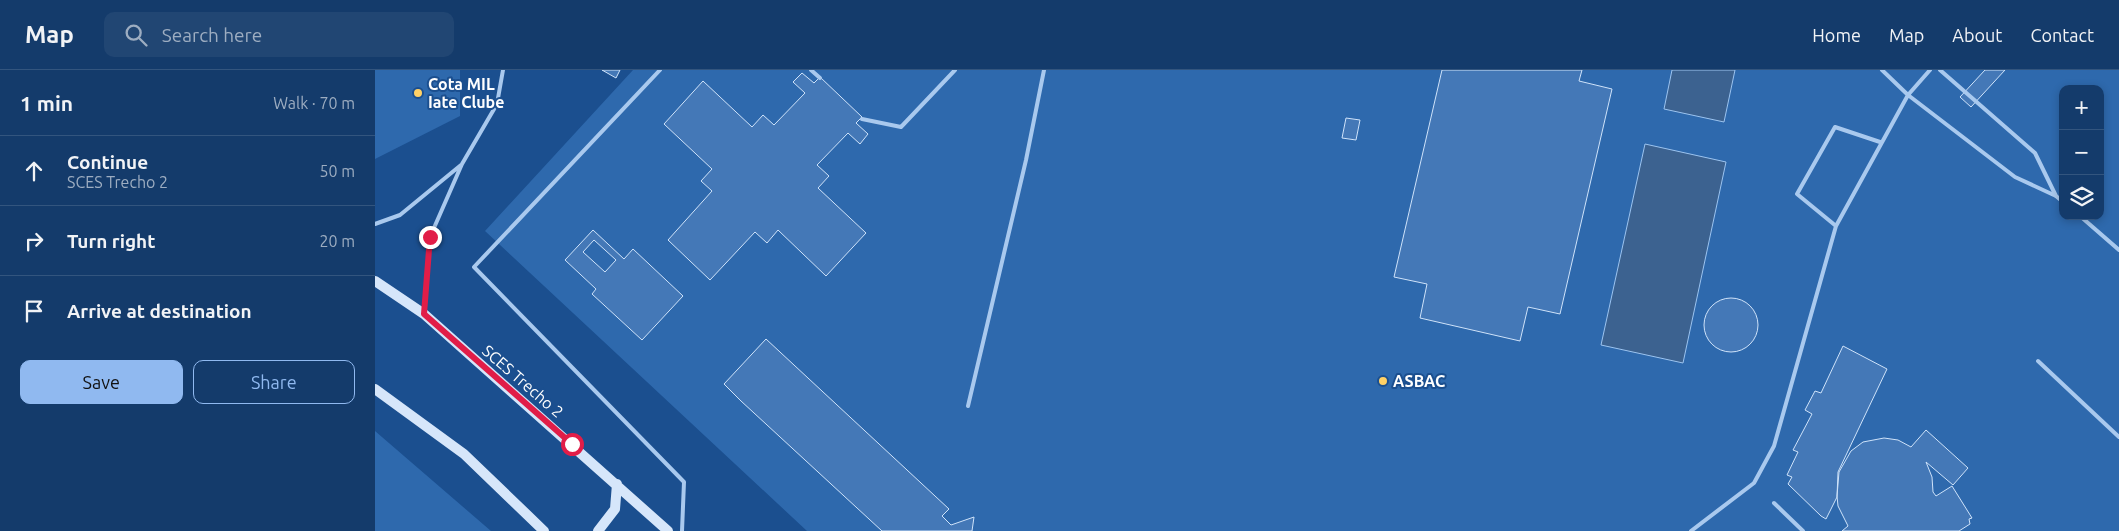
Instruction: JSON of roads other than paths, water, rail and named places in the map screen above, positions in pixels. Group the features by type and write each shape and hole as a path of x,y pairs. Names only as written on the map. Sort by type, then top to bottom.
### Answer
{"main road":[{"name":"SCES Trecho 2","path":"375,281 424,314 668,531"},
{"path":"375,389 464,454 544,531"},
{"path":"598,531 615,509 617,484"}],"lane":[{"path":"424,314 430,237 463,164 497,104 503,70"},
{"path":"660,70 474,267 684,482 682,531"},
{"path":"811,70 820,78"},
{"path":"862,118 901,127 955,70"},
{"path":"968,406 1026,160 1044,70"},
{"path":"1882,70 1908,95 2015,177 2059,199"},
{"path":"1691,531 1754,483 1774,446 1835,226 1908,95 1930,70"},
{"path":"1940,70 2035,153 2056,196"},
{"path":"1835,226 1797,194 1835,126 1881,142"},
{"path":"375,224 400,215 463,164"},
{"path":"2085,220 2119,250"},
{"path":"2038,361 2119,436"},
{"path":"1774,503 1803,531"}],"place":[{"name":"Cota MIL Iate Clube","path":"418,93"},
{"name":"ASBAC","path":"1383,381"}]}
